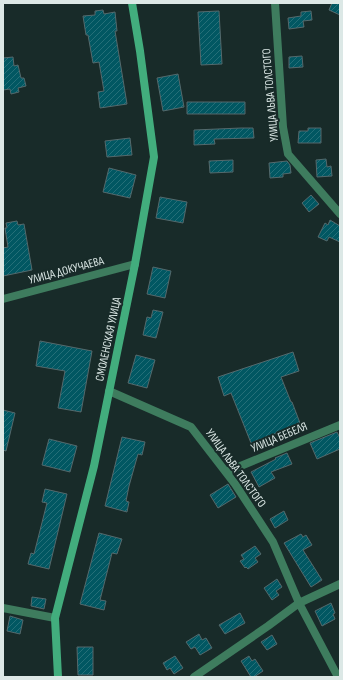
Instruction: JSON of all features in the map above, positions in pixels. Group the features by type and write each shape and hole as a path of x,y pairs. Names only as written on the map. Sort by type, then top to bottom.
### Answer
{"main road":[{"name":"СМОЛЕНСКАЯ УЛИЦА","path":"58,677 55,618 94,466 135,264 154,157 132,3"}],"street":[{"name":"УЛИЦА ЛЬВА ТОЛСТОГО","path":"275,3 283,127 288,154 340,214"},
{"name":"УЛИЦА ДОКУЧАЕВА","path":"3,299 135,264"},
{"name":"УЛИЦА ЛЬВА ТОЛСТОГО","path":"109,391 190,427 235,484 273,542 299,603 338,677"},
{"name":"УЛИЦА БЕБЕЛЯ","path":"226,472 340,425"},
{"path":"194,677 299,603 340,584"},
{"path":"3,608 55,618"}],"building":[{"path":"332,3 340,3 340,15 329,10"},
{"path":"103,10 104,14 115,12 117,31 115,31 127,104 100,108 98,92 104,91 99,62 93,63 83,16 95,15 95,11"},
{"path":"219,11 222,64 201,65 198,12"},
{"path":"311,11 312,20 303,21 304,27 289,29 288,18 301,16 301,12"},
{"path":"302,56 303,67 289,68 289,57"},
{"path":"13,57 14,66 18,65 21,78 24,78 26,86 18,88 19,92 11,94 10,89 3,90 3,58"},
{"path":"178,74 184,107 163,111 157,78"},
{"path":"187,102 245,102 245,114 187,114"},
{"path":"253,128 254,138 214,139 215,144 194,145 194,130"},
{"path":"308,128 321,128 321,143 298,143 299,131 308,131"},
{"path":"130,138 132,155 107,157 105,141"},
{"path":"326,159 327,167 331,166 332,176 317,177 316,160"},
{"path":"233,160 233,172 210,173 209,161"},
{"path":"287,161 290,165 291,173 283,174 283,177 270,178 269,163"},
{"path":"109,168 136,175 130,198 103,192"},
{"path":"311,195 319,204 309,212 302,203"},
{"path":"160,197 187,202 183,223 156,218"},
{"path":"330,220 340,226 340,242 329,237 327,241 318,237 325,223 328,225"},
{"path":"17,221 18,225 24,224 32,270 3,276 3,248 8,247 5,228 7,228 6,223"},
{"path":"153,267 171,271 165,298 147,294"},
{"path":"153,310 163,312 156,338 143,335 147,317 151,318"},
{"path":"40,341 92,351 81,412 58,408 65,371 36,366"},
{"path":"293,352 299,371 281,377 300,423 294,426 294,428 251,443 231,393 224,396 218,377"},
{"path":"136,355 155,360 147,388 128,383"},
{"path":"3,410 15,413 6,451 3,450"},
{"path":"337,432 340,438 340,449 317,459 310,443"},
{"path":"122,437 145,442 142,455 138,454 129,486 126,501 129,502 127,512 105,506"},
{"path":"49,439 77,446 70,472 42,465"},
{"path":"287,453 292,464 271,472 275,478 259,487 251,472"},
{"path":"228,484 236,497 218,508 210,495"},
{"path":"45,489 67,494 49,569 28,564 31,553 34,554 47,503 42,502"},
{"path":"284,511 288,520 275,528 270,519"},
{"path":"99,533 122,539 117,554 112,553 100,600 106,601 104,610 80,604"},
{"path":"301,534 303,537 306,535 312,545 303,550 322,580 311,587 284,543"},
{"path":"255,546 261,554 255,558 258,562 248,569 246,567 245,568 240,561 244,559 241,555"},
{"path":"277,579 282,587 276,591 279,595 272,600 264,588"},
{"path":"32,597 46,599 44,609 31,606"},
{"path":"331,603 335,613 333,614 335,619 322,626 315,611"},
{"path":"240,613 245,623 225,634 219,625"},
{"path":"10,616 23,620 20,634 7,631"},
{"path":"199,634 202,640 206,638 212,648 200,655 195,647 191,649 186,642"},
{"path":"272,635 277,644 267,650 261,642"},
{"path":"77,647 93,647 93,675 78,675"},
{"path":"175,656 183,668 174,674 170,668 167,670 163,663"},
{"path":"249,656 252,661 255,659 263,671 254,677 251,677 241,661"}]}
